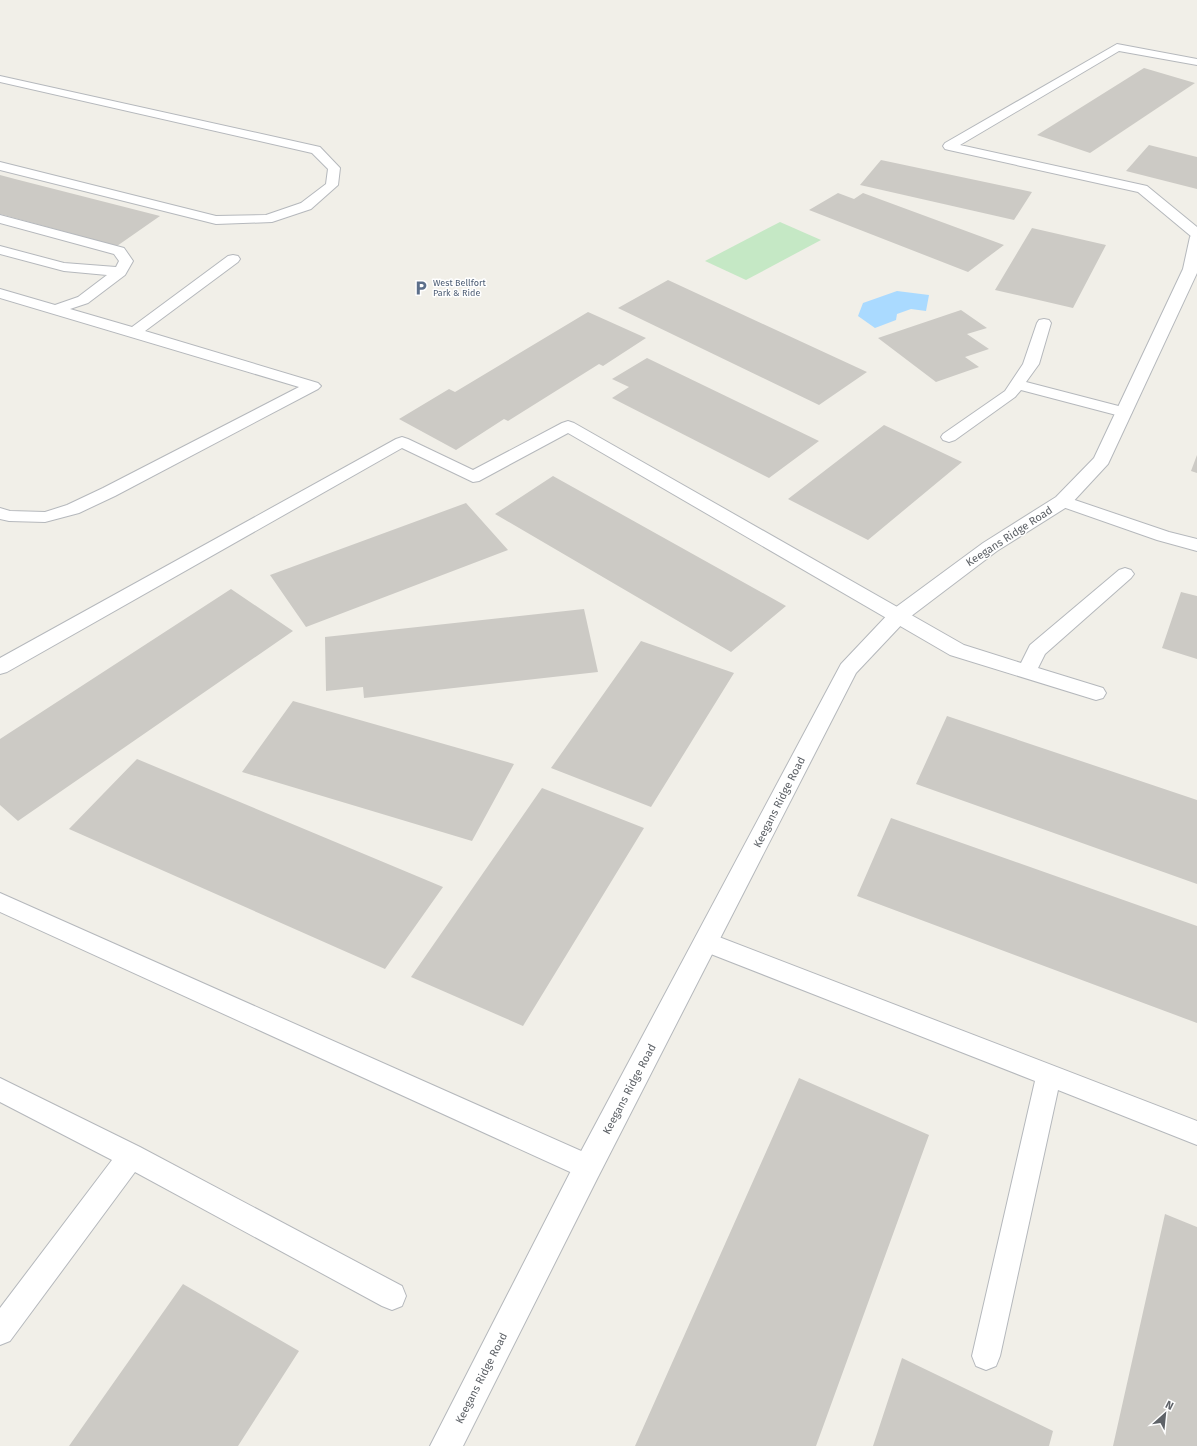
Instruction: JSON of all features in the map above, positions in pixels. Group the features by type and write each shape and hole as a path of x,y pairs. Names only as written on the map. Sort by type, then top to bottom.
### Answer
{"street":[{"name":"Keegans Ridge Road","path":"446,1446 588,1167 848,670 899,615 990,547 1063,501 1102,460 1191,269 1197,235"}],"lane":[{"path":"1197,62 1117,46 949,146 1142,189 1197,235"},
{"path":"0,80 316,150 334,168 332,185 306,206 267,219 216,220 0,166"},
{"path":"0,220 119,252 126,260 120,272 82,300 56,310"},
{"path":"0,250 64,267 120,272"},
{"path":"135,332 233,259"},
{"path":"0,293 313,386 73,510 46,517 9,516 0,513"},
{"path":"949,437 1010,394 1031,364 1044,323"},
{"path":"1017,384 1124,412"},
{"path":"0,667 402,442 473,477 568,426 958,650 1096,693"},
{"path":"1063,501 1163,536 1197,545"},
{"path":"1027,672 1037,650 1125,574"},
{"path":"0,902 588,1167"},
{"path":"706,942 1197,1133"},
{"path":"986,1356 1049,1075"},
{"path":"0,1089 131,1156 392,1296"},
{"path":"0,1330 131,1156"}],"green space":[{"path":"780,222 821,240 746,280 705,261"}],"water":[{"path":"897,291 929,295 926,311 911,309 897,314 896,320 875,328 858,316 863,303"}],"building":[{"path":"1144,68 1195,83 1090,153 1037,135"},
{"path":"1149,145 1197,157 1197,189 1126,171"},
{"path":"881,160 1032,192 1014,220 860,185"},
{"path":"0,175 160,216 117,246 0,214"},
{"path":"838,193 854,199 863,193 1004,245 968,272 809,210"},
{"path":"1032,228 1106,245 1073,308 995,290"},
{"path":"668,280 867,372 819,405 618,308"},
{"path":"961,310 987,328 967,334 989,349 965,357 979,367 936,382 878,338"},
{"path":"588,312 646,338 603,366 599,364 508,421 504,419 456,450 399,419 449,389 455,392"},
{"path":"647,358 819,441 769,478 612,398 629,387 612,379"},
{"path":"884,425 962,462 868,540 788,499"},
{"path":"1197,455 1197,473 1191,471"},
{"path":"553,476 786,606 731,652 495,514"},
{"path":"466,503 508,550 306,627 270,575"},
{"path":"231,589 293,631 18,821 0,805 0,739"},
{"path":"1181,592 1197,596 1197,659 1162,648"},
{"path":"584,609 598,672 364,698 363,687 326,691 325,637"},
{"path":"641,641 734,673 651,807 551,768"},
{"path":"293,701 514,764 472,841 242,772"},
{"path":"947,716 1197,800 1197,884 916,784"},
{"path":"137,759 443,887 385,969 69,829"},
{"path":"542,788 644,828 523,1026 411,977"},
{"path":"891,818 1197,926 1197,1023 857,896"},
{"path":"799,1078 929,1135 816,1446 635,1446"},
{"path":"1165,1214 1197,1227 1197,1446 1113,1446"},
{"path":"183,1284 299,1351 238,1446 69,1446"},
{"path":"902,1358 1053,1431 1049,1446 873,1446"}],"place":[{"name":"West Bellfort Park & Ride","path":"421,288"}]}
